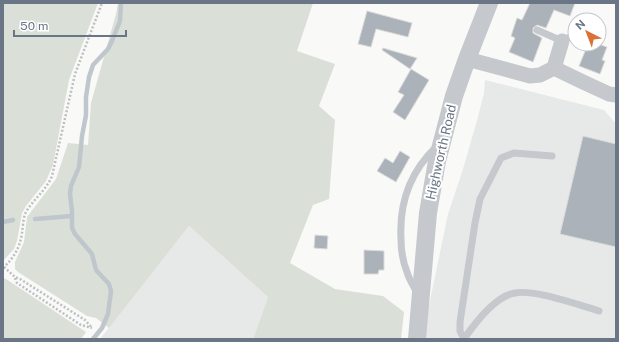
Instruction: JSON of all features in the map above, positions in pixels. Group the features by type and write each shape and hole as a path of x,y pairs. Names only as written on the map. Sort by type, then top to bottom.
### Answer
{"street":[{"name":"Highworth Road","path":"417,339 428,213 442,142 454,96 489,3"},
{"path":"467,59 530,76 540,75 554,68 562,41"},
{"path":"554,68 609,94 616,95"}],"lane":[{"path":"537,30 562,41 567,38"},
{"path":"421,304 407,272 403,258 400,231 401,215 404,199 415,173 422,162 442,142"},
{"path":"552,156 514,153 501,158 490,178 480,198 475,223 460,322 460,331 464,339 488,310 499,300 514,293 529,292 599,311"}],"path":[{"path":"15,278 20,278 85,320 92,328 82,325 17,283 15,278 3,267 10,262 17,251 25,215 49,184 52,176 75,74 102,3"}],"shaded area":[{"path":"3,3 98,3 69,80 53,165 46,181 22,213 14,249 3,261"},
{"path":"118,3 313,3 297,51 335,64 319,106 335,120 329,199 313,205 290,263 335,289 383,296 404,312 401,339 253,339 268,297 189,226 109,328 96,318 87,316 15,269 15,262 24,242 27,217 56,179 68,143 88,145 91,103"},
{"path":"485,80 604,110 616,124 616,339 422,339 448,214 478,117 484,93"},
{"path":"189,226 268,297 253,339 100,339"},
{"path":"3,278 86,332 81,339 3,339"}],"building":[{"path":"530,3 575,3 572,12 567,12 567,15 554,10 546,28 537,25 533,28 533,33 542,38 533,62 509,52 515,38 511,36 517,18 522,20"},
{"path":"367,11 412,23 408,37 376,29 371,47 358,44"},
{"path":"383,48 417,58 410,69 382,50"},
{"path":"585,52 605,52 602,60 605,61 600,74 579,66"},
{"path":"411,69 429,80 405,120 393,112 404,95 398,92"},
{"path":"583,136 616,144 616,247 560,234"},
{"path":"400,151 410,157 396,182 377,171 385,158 393,163"},
{"path":"315,235 328,236 327,249 314,248"},
{"path":"364,250 384,251 384,270 379,270 378,274 364,274"}],"waterway":[{"path":"93,339 102,328 108,314 111,291 109,284 96,270 92,254 75,234 72,228 70,194 71,186 79,167 86,115 86,97 89,77 93,65 108,49 112,41 120,21 121,3"},
{"path":"35,219 72,216"},
{"path":"3,222 13,220"}]}
